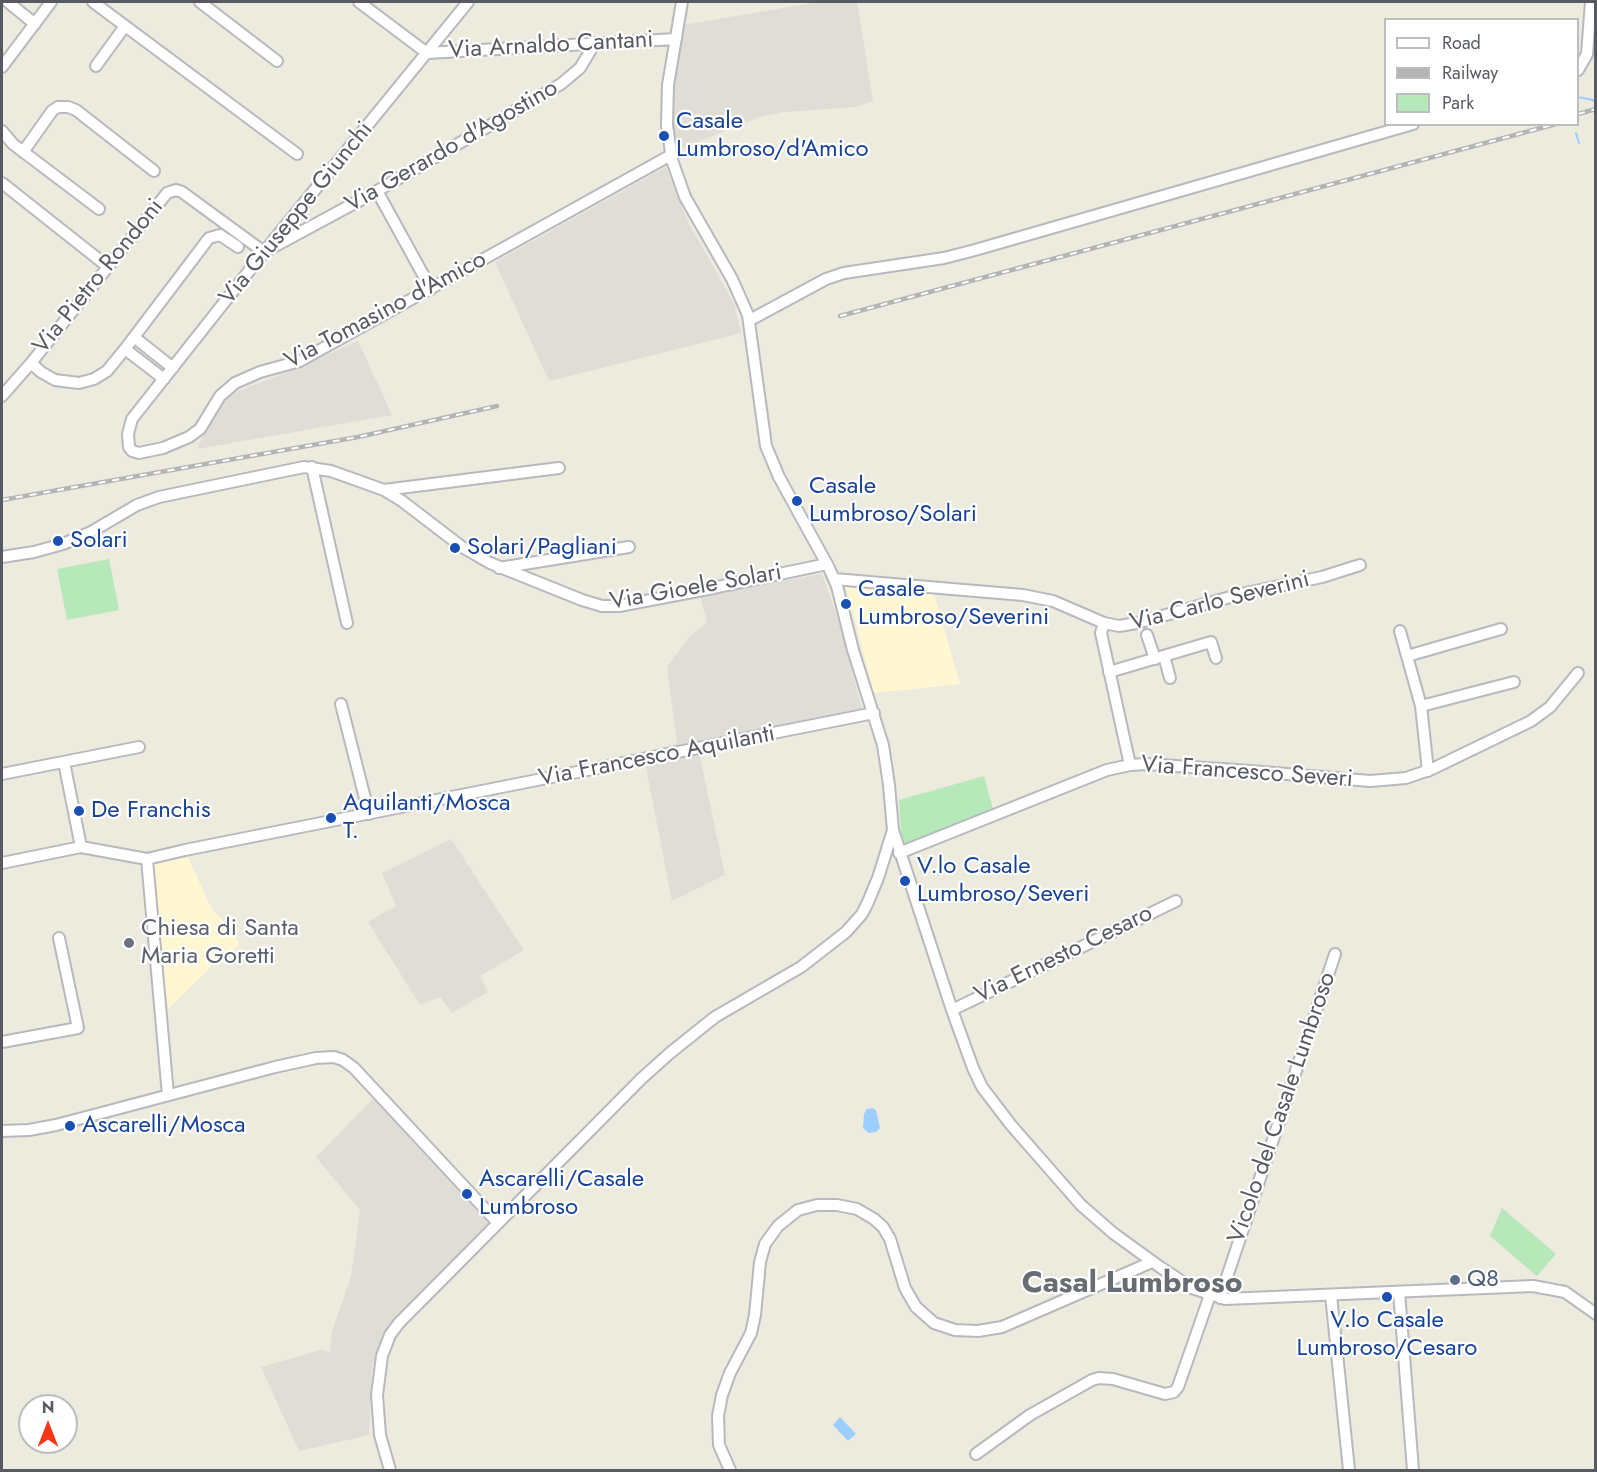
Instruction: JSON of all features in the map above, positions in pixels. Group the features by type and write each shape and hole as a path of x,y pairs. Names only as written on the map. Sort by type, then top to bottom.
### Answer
{"street":[{"path":"8,2 35,24"},
{"path":"2,67 51,2"},
{"path":"93,2 297,154"},
{"path":"200,2 277,61"},
{"path":"359,2 427,53"},
{"name":"Via Giuseppe Giunchi","path":"128,428 132,419 264,252 468,2"},
{"path":"682,2 668,92 668,130 671,155 685,197 736,285 750,320 767,450 834,579 885,754 893,830 899,853 952,1010 976,1075 986,1092 1004,1117 1088,1212 1152,1262 1187,1285 1215,1296 1237,1299 1541,1287 1565,1292 1596,1314"},
{"path":"1579,68 1587,54 1591,2"},
{"path":"96,66 125,26"},
{"name":"Via Arnaldo Cantani","path":"427,53 676,39"},
{"name":"Via Gerardo d'Agostino","path":"264,252 377,191 565,82 580,68 595,43"},
{"path":"23,152 51,111 58,107 68,107 76,110 154,171"},
{"path":"750,320 826,279 844,273 944,258 975,250 1406,126"},
{"path":"2,131 10,142 99,209"},
{"name":"Via Tomasino d'Amico","path":"128,428 129,447 134,452 154,450 177,443 200,429 220,396 232,384 260,372 300,361 671,155"},
{"path":"2,183 108,266"},
{"name":"Via Pietro Rondoni","path":"2,396 167,192 176,190 184,194 264,252"},
{"path":"377,191 431,289"},
{"path":"31,363 55,380 79,383 94,380 107,371 125,349 211,237 220,236 238,247"},
{"path":"134,337 173,368"},
{"path":"125,349 164,379"},
{"path":"312,467 347,623"},
{"name":"Via Gioele Solari","path":"2,557 39,551 63,544 159,497 292,468 312,467 342,474 384,490 466,549 499,568 590,603 614,606 827,564"},
{"path":"384,490 559,468"},
{"path":"499,568 629,547"},
{"name":"Via Carlo Severini","path":"834,579 1031,596 1059,604 1104,623 1119,626 1137,623 1230,596 1322,577 1360,565"},
{"path":"1104,623 1101,633 1130,765"},
{"path":"1407,656 1501,629"},
{"path":"1400,631 1421,706 1428,771"},
{"path":"1148,635 1170,678"},
{"path":"1109,672 1211,642 1216,658"},
{"name":"Via Francesco Severi","path":"899,853 1107,770 1130,765 1146,764 1375,781 1401,779 1428,771 1535,718 1550,707 1578,673"},
{"path":"1421,706 1514,682"},
{"path":"341,704 369,814"},
{"name":"Via Francesco Aquilanti","path":"2,863 81,847 147,859 874,713"},
{"path":"2,774 139,747"},
{"path":"64,762 81,847"},
{"path":"390,1470 380,1435 377,1414 380,1364 387,1341 399,1323 641,1079 699,1029 726,1010 801,967 848,930 862,914 868,902 893,830"},
{"path":"147,859 168,1095"},
{"name":"Via Ernesto Cesaro","path":"952,1010 1176,901"},
{"path":"2,1041 78,1028 59,938"},
{"name":"Vicolo del Casale Lumbroso","path":"976,1454 1030,1415 1092,1380 1117,1379 1165,1394 1174,1392 1178,1387 1215,1296 1335,954"},
{"path":"2,1131 28,1130 56,1125 296,1062 320,1057 340,1059 354,1068 498,1223"},
{"path":"730,1470 719,1445 718,1416 722,1395 752,1329 759,1267 765,1244 778,1226 798,1210 817,1205 837,1205 857,1209 874,1219 883,1227 890,1239 905,1288 916,1307 933,1323 955,1330 978,1331 1002,1327 1152,1262"},
{"path":"1399,1292 1413,1470"},
{"path":"1331,1295 1349,1470"}],"shaded area":[{"path":"818,2 857,2 873,101 856,107 785,112 759,117 676,151 673,124 674,85 684,25"},
{"path":"666,167 688,222 734,303 741,333 549,381 495,262"},
{"path":"358,341 392,415 197,449 203,435 230,394"},
{"path":"822,574 841,628 862,709 697,743 725,875 672,901 643,752 677,744 667,667 691,635 707,622 700,595"},
{"path":"845,584 933,590 960,684 874,693"},
{"path":"451,839 524,950 480,976 488,992 452,1013 440,997 420,1005 368,922 396,906 382,873"},
{"path":"188,857 211,908 227,925 240,945 214,964 168,1009 152,864"},
{"path":"373,1099 490,1225 398,1314 382,1336 372,1367 369,1435 299,1451 261,1367 321,1350 330,1352 332,1331 351,1277 360,1210 316,1157"}],"green space":[{"path":"109,559 119,610 67,620 57,569"},
{"path":"984,776 993,809 905,845 901,831 899,800"},
{"path":"1502,1208 1556,1254 1537,1276 1490,1236"}],"water":[{"path":"867,1109 876,1110 880,1128 876,1132 869,1133 863,1128 864,1114"},
{"path":"840,1417 856,1434 848,1441 833,1425"}],"waterway":[{"path":"1579,97 1593,100 1596,104"},
{"path":"1576,133 1579,143"}],"railway":[{"path":"1579,114 1596,109"},
{"path":"840,316 1549,126"},
{"path":"2,500 358,437 497,406"}],"place":[{"name":"Casale Lumbroso/d'Amico","path":"664,136"},
{"name":"Casale Lumbroso/Solari","path":"797,501"},
{"name":"Solari","path":"58,541"},
{"name":"Solari/Pagliani","path":"455,548"},
{"name":"Casale Lumbroso/Severini","path":"846,604"},
{"name":"De Franchis","path":"79,811"},
{"name":"Aquilanti/Mosca T.","path":"331,818"},
{"name":"V.lo Casale Lumbroso/Severi","path":"905,881"},
{"name":"Chiesa di Santa Maria Goretti","path":"129,943"},
{"name":"Ascarelli/Mosca","path":"70,1126"},
{"name":"Ascarelli/Casale Lumbroso","path":"467,1194"},
{"name":"Q8","path":"1455,1280"},
{"name":"V.lo Casale Lumbroso/Cesaro","path":"1387,1297"}],"district":[{"name":"Casal Lumbroso","path":"1132,1285"}]}
